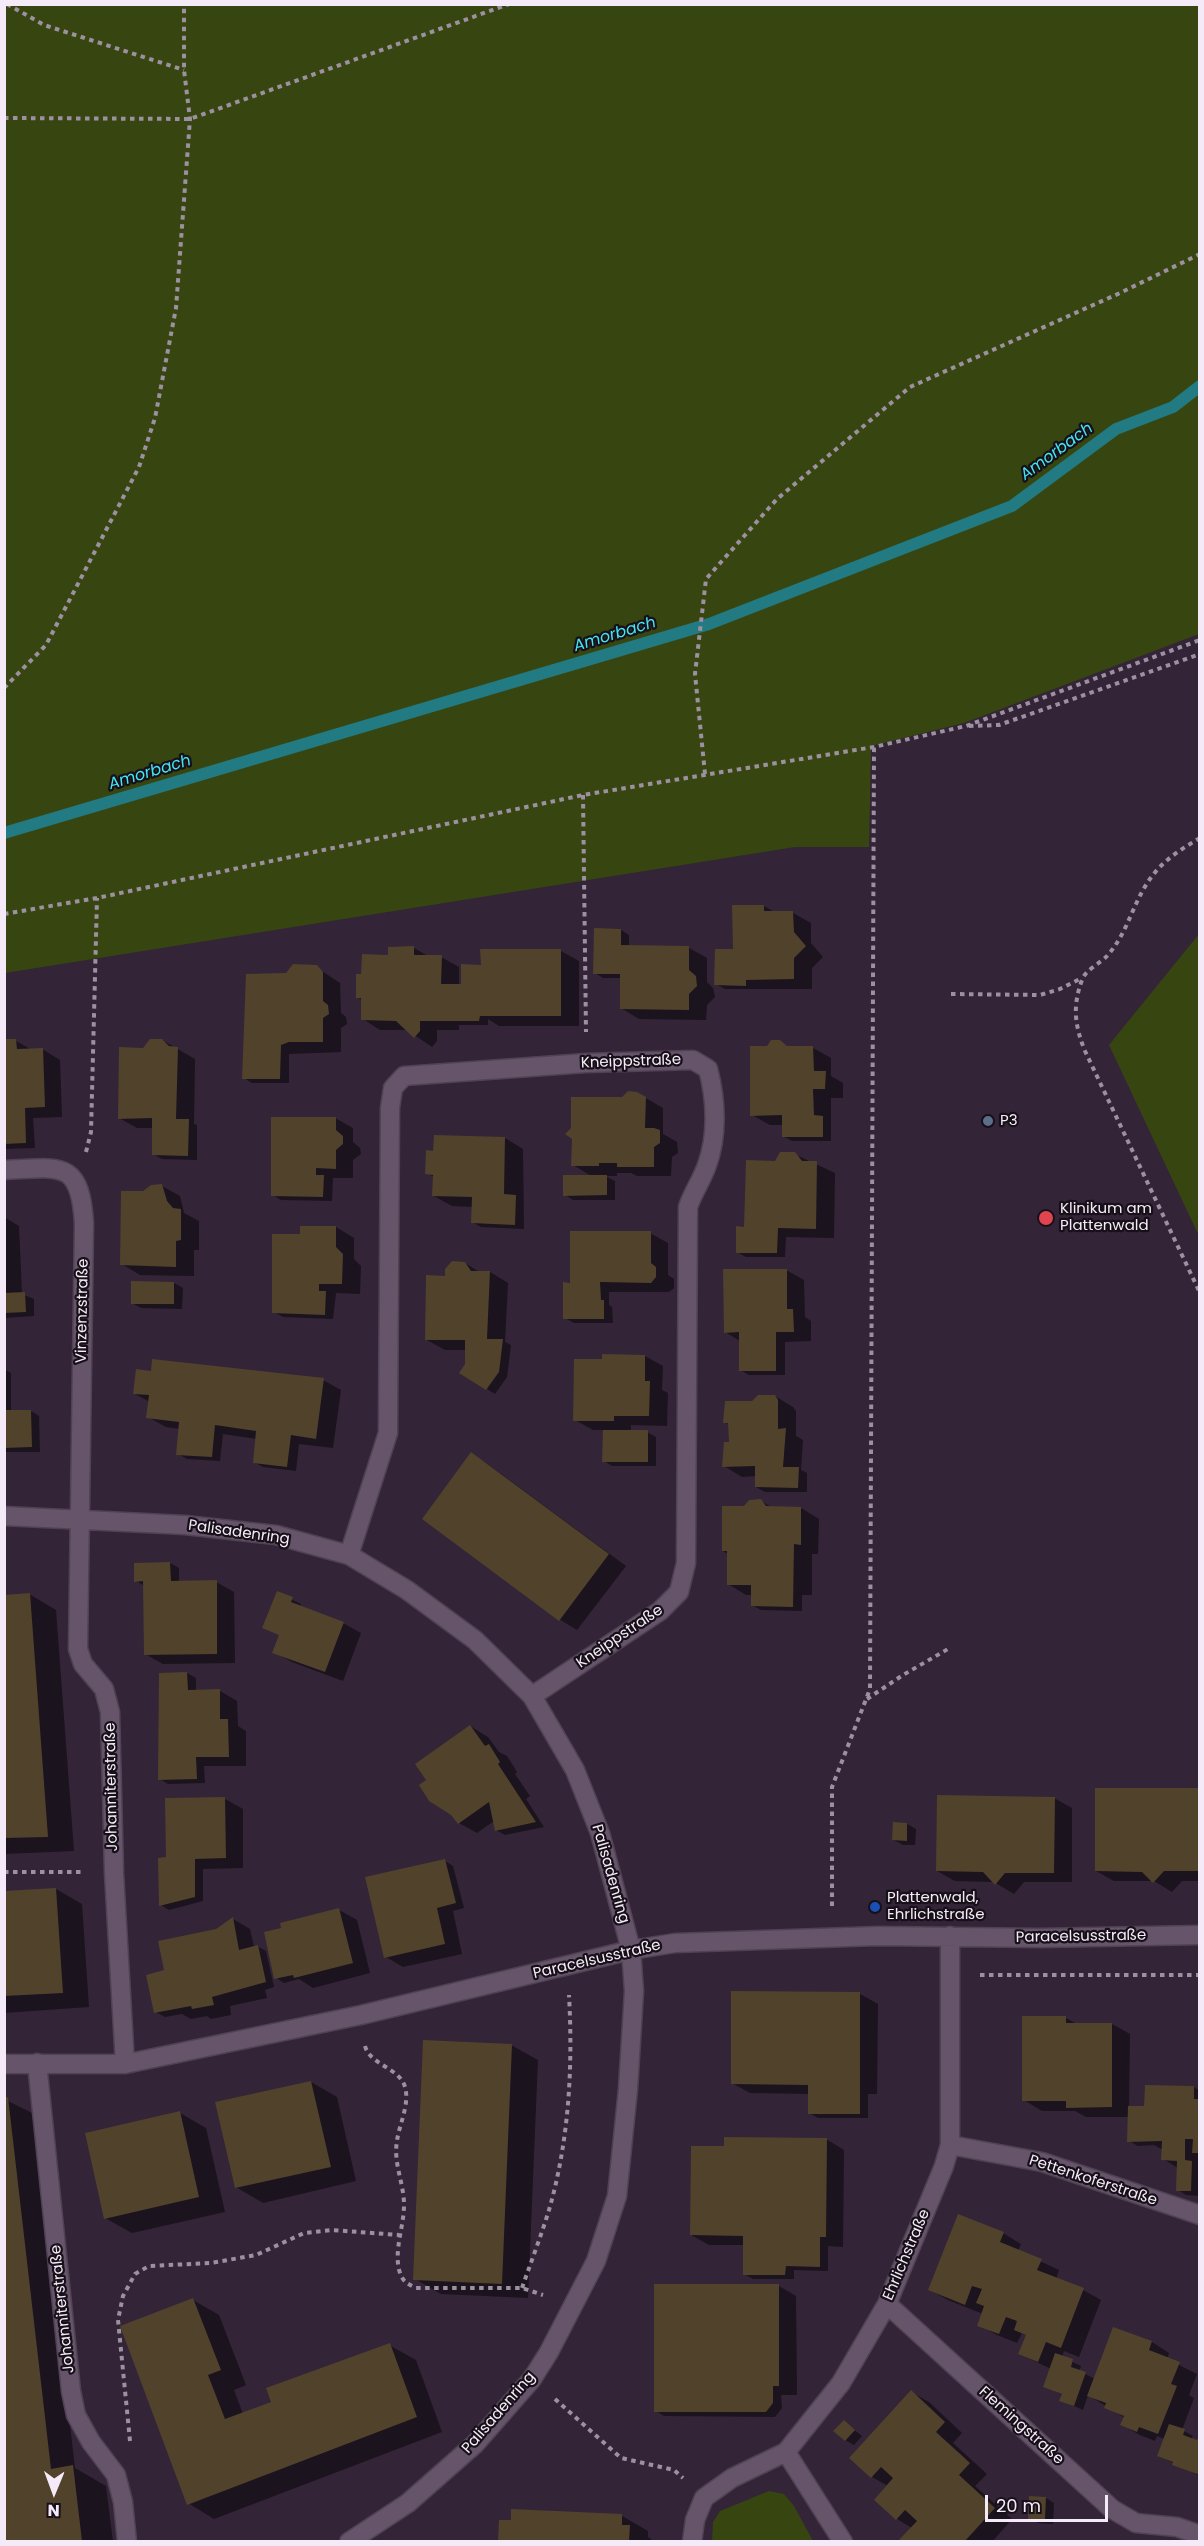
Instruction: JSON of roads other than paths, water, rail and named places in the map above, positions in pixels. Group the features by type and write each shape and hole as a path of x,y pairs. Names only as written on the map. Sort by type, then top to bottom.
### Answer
{"street":[{"name":"Kneippstraße","path":"350,1555 388,1433 390,1108 393,1088 404,1076 586,1063 693,1060 708,1069 714,1090 713,1144 707,1168 693,1192 688,1207 686,1563 679,1593 660,1611 532,1696"},
{"name":"Vinzenzstraße","path":"4,1170 50,1168 67,1172 76,1181 82,1197 84,1223 80,1518"},
{"name":"Palisadenring","path":"4,1516 185,1525 276,1535 350,1555 407,1590 475,1640 532,1696 575,1770 596,1822 631,1950 633,1991 617,2196 596,2261 549,2352 532,2379 475,2444 408,2503 349,2541"},
{"name":"Johanniterstraße","path":"80,1518 78,1648 83,1664 104,1689 110,1712 114,1873 125,2064"},
{"name":"Paracelsusstraße","path":"4,2064 125,2064 361,2015 631,1950 675,1943 950,1936 1040,1938 1200,1935"},
{"name":"Ehrlichstraße","path":"692,2541 695,2520 704,2498 732,2478 786,2452 841,2383 887,2304 944,2166 950,2145 950,1936"},
{"name":"Johanniterstraße","path":"37,2063 71,2391 76,2415 91,2442 116,2475 123,2502 127,2541"},
{"name":"Pettenkoferstraße","path":"950,2145 1042,2162 1200,2215"},
{"name":"Flemingstraße","path":"887,2304 1112,2509 1136,2523 1177,2527 1200,2535"},
{"path":"786,2452 843,2541"}],"waterway":[{"name":"Amorbach","path":"4,833 709,624 1012,506 1116,429 1173,407 1200,386"}],"place":[{"name":"P3","path":"988,1121"},
{"name":"Klinikum am Plattenwald","path":"1046,1218"},
{"name":"Plattenwald, Ehrlichstraße","path":"875,1907"}]}
